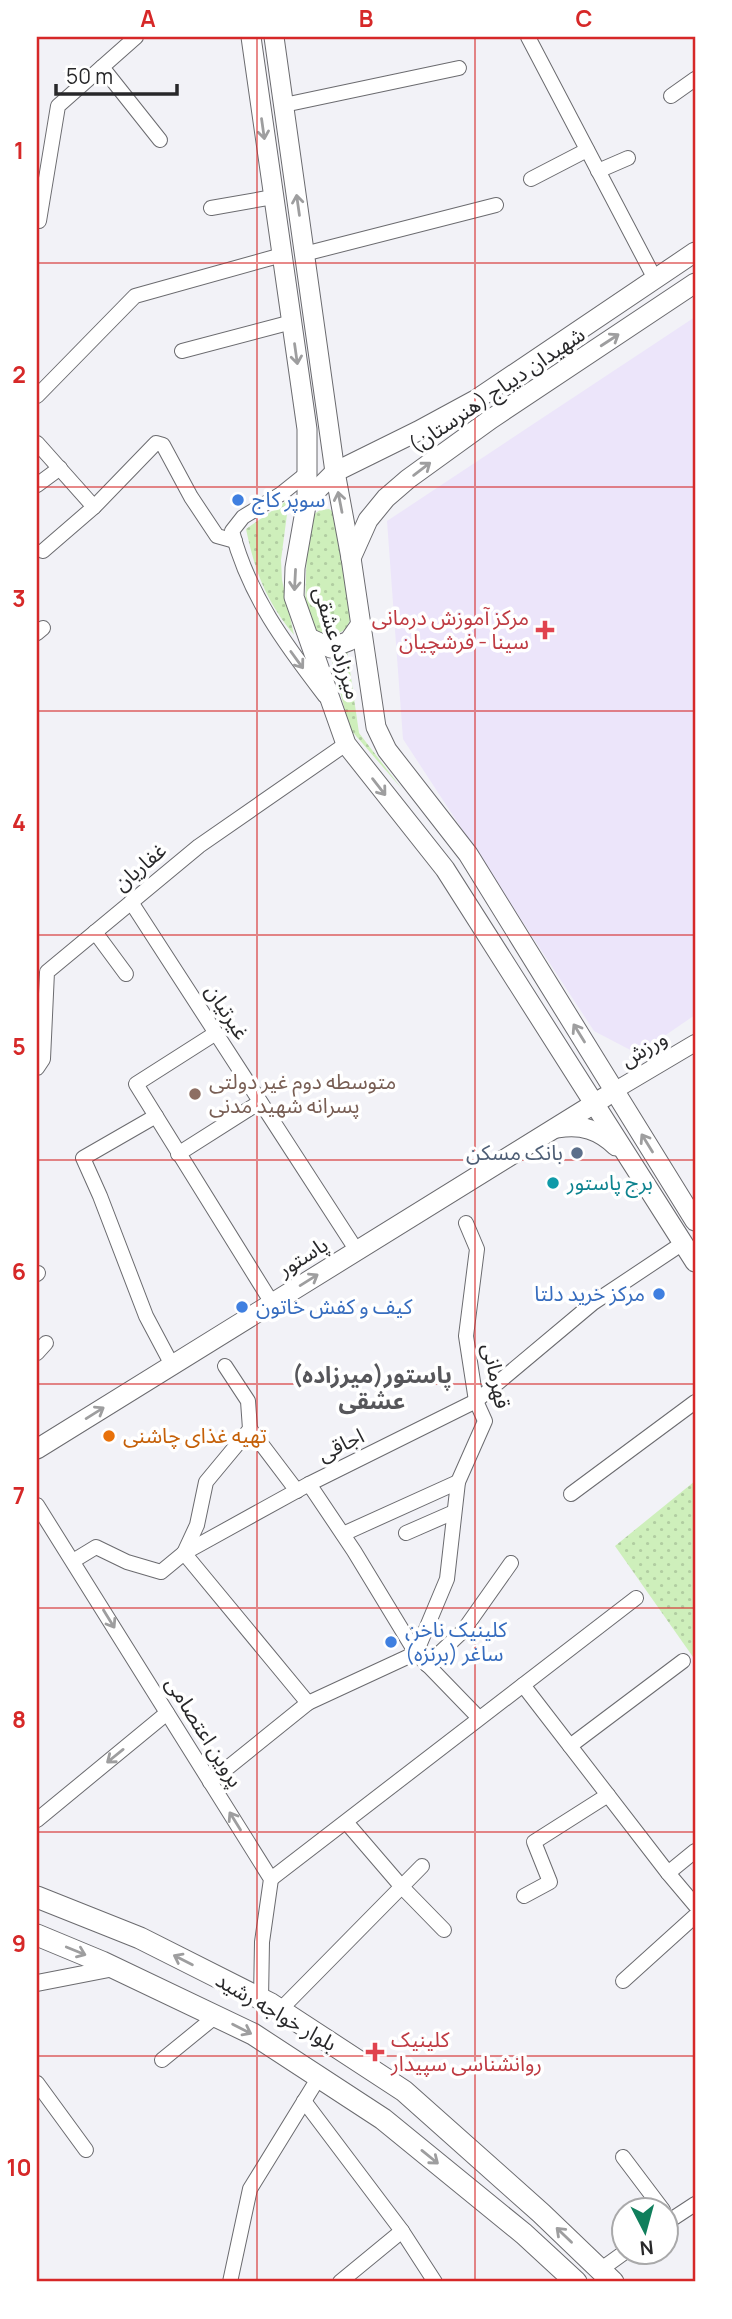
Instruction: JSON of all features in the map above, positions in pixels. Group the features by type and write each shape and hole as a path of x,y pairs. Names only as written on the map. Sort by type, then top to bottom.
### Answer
{"main road":[{"name":"میرزاده عشقی","path":"251,37 307,429 307,500 295,568 294,597 346,744 445,869 695,1262"},
{"name":"میرزاده عشقی","path":"274,37 335,472 351,558 376,727 387,750 468,854 695,1221"},
{"name":"شهیدان دیباج (هنرستان)","path":"307,500 335,472 477,399 695,252"},
{"name":"شهیدان دیباج (هنرستان)","path":"351,558 368,520 386,498 418,471 491,419 695,284"},
{"path":"477,399 491,419"},
{"path":"309,638 331,648 349,641 361,624"},
{"path":"445,869 468,854"},
{"name":"پاستور","path":"37,1449 614,1091"},
{"path":"554,1129 581,1126 599,1132 630,1159"},
{"name":"بلوار خواجه رشید","path":"37,1897 140,1938 271,2004 404,2091 541,2213 606,2276"},
{"name":"بلوار خواجه رشید","path":"37,1935 253,2034 383,2119 524,2234 574,2282"}],"street":[{"path":"39,220 58,106 136,37"},
{"path":"528,37 655,279"},
{"path":"102,67 160,140"},
{"path":"284,105 458,68"},
{"path":"671,96 695,79"},
{"path":"531,179 587,150"},
{"path":"598,171 628,158"},
{"path":"211,208 273,197"},
{"path":"304,254 496,205"},
{"path":"37,396 135,296 282,255"},
{"path":"182,351 292,322"},
{"path":"37,443 94,507"},
{"path":"43,551 94,507 156,443 163,445 191,497 217,536 235,541"},
{"path":"37,485 60,468"},
{"path":"306,474 281,494 243,517 232,531 239,557 261,607 332,704"},
{"name":"غفاریان","path":"37,1068 43,1059 42,972 199,846 346,744"},
{"name":"غیرتیان","path":"131,902 357,1251"},
{"path":"95,932 126,974"},
{"path":"216,1033 136,1084 272,1303"},
{"name":"ورزش","path":"614,1091 695,1043"},
{"path":"178,1154 260,1102"},
{"path":"156,1116 83,1158 146,1315 172,1366"},
{"name":"قهرمانی","path":"416,1653 447,1579 458,1482 485,1421 476,1402 466,1336 477,1249 466,1223"},
{"name":"اجاقی","path":"73,1561 96,1547 127,1562 161,1572 184,1553 303,1488 476,1402 593,1303 683,1243"},
{"path":"225,1366 248,1401 250,1429 343,1534 416,1653 479,1718"},
{"path":"570,1494 695,1402"},
{"path":"250,1429 206,1482 197,1525 184,1553 308,1703"},
{"path":"343,1534 458,1482"},
{"name":"پروین اعتصامی","path":"37,1505 271,1879"},
{"path":"407,1533 454,1512"},
{"path":"427,1665 463,1630 511,1563"},
{"path":"271,2004 262,1942 271,1879 636,1598"},
{"path":"210,1782 308,1703 416,1653"},
{"path":"570,1746 683,1661"},
{"path":"523,1685 695,1905"},
{"path":"40,1812 167,1713"},
{"path":"524,1896 550,1882 534,1842 608,1795"},
{"path":"346,1822 401,1886 444,1930"},
{"path":"668,1873 695,1851"},
{"path":"271,2004 422,1866"},
{"path":"623,1981 695,1916"},
{"path":"37,1983 114,1968"},
{"path":"162,2060 216,2016"},
{"path":"230,2282 250,2189 319,2077"},
{"path":"37,2083 86,2150"},
{"path":"304,2101 402,2231 435,2282"},
{"path":"623,2157 651,2196"},
{"path":"341,2282 402,2231"}],"shaded area":[{"name":"مرکز آموزش درمانی سینا - فرشچیان","path":"695,317 695,1015 638,1054 594,1031 403,739 387,521"}],"green space":[{"path":"289,499 281,560 282,580 294,635 276,610 263,585 246,529"},
{"path":"329,509 336,514 350,620 346,629 334,636 318,633 305,609 307,543 313,515 320,510"},
{"path":"347,650 359,733 402,789 350,729 330,654"},
{"path":"695,1481 695,1656 693,1657 615,1546"}],"place":[{"name":"سوپر کاج","path":"238,500"},
{"name":"مرکز آموزش درمانی سینا - فرشچیان","path":"545,630"},
{"name":"متوسطه دوم غیر دولتی پسرانه شهید مدنی","path":"195,1094"},
{"name":"بانک مسکن","path":"577,1153"},
{"name":"برج پاستور","path":"553,1183"},
{"name":"مرکز خرید دلتا","path":"659,1294"},
{"name":"کیف و کفش خاتون","path":"242,1307"},
{"name":"تهیه غذای چاشنی","path":"109,1436"},
{"name":"کلینیک ناخن ساغر (برنزه)","path":"391,1642"},
{"name":"کلینیک روانشناسی سپیدار","path":"375,2052"}],"district":[{"name":"(پاستور(میرزاده عشقی","path":"372,1388"}]}
